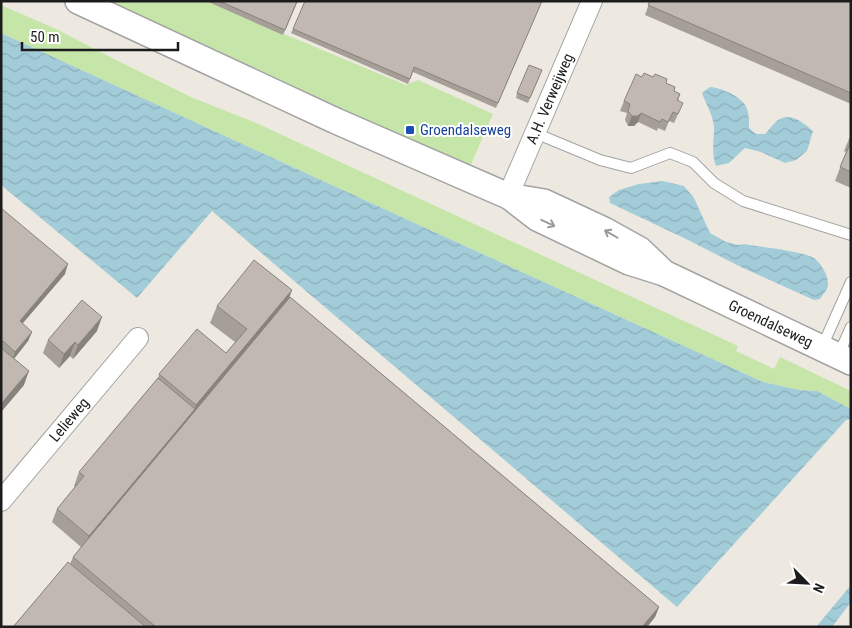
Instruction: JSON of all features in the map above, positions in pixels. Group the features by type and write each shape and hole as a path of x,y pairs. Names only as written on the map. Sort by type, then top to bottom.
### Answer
{"street":[{"name":"Groendalseweg","path":"78,1 336,121 508,196 544,202 604,230 640,250 664,273 837,355"},
{"name":"A.H. Verweijweg","path":"508,196 592,1"},
{"name":"Lelieweg","path":"1,501 138,338"}],"lane":[{"path":"535,132 600,160 631,168 670,153 693,162 714,183 743,201 851,235"},
{"path":"837,355 851,282"},
{"path":"837,355 851,327"}],"green space":[{"path":"108,1 205,1 406,85 418,80 493,114 469,169"},
{"path":"1,5 56,29 193,98 254,122 738,346 736,351 774,369 780,357 851,391 851,409 817,391 799,390 763,382 1,33"}],"water":[{"path":"1,33 763,382 799,390 817,391 851,409 851,419 846,420 677,607 212,211 137,298 1,185"},
{"path":"710,87 721,89 743,102 748,112 749,128 756,134 765,134 776,122 785,117 794,118 802,122 813,131 807,151 796,160 785,163 761,152 745,148 729,163 716,166 713,151 714,127 702,93"},
{"path":"663,181 684,186 694,198 710,233 726,242 791,251 814,258 823,268 828,281 827,289 820,299 814,300 741,267 610,203 609,197 619,190 639,184"},
{"path":"851,585 851,602 832,627 816,627"}],"building":[{"path":"219,1 297,1 285,30"},
{"path":"305,1 542,1 498,103 414,67 410,79 293,29"},
{"path":"650,1 851,1 851,93 648,5"},
{"path":"529,65 542,70 530,98 517,93"},
{"path":"644,73 653,77 655,74 667,79 666,83 675,87 674,91 680,94 677,100 683,103 678,114 673,112 668,122 662,119 660,122 641,113 638,116 632,116 628,111 630,104 624,101 636,74 642,77"},
{"path":"851,142 851,172 840,167"},
{"path":"1,208 68,264 20,321 32,332 15,352 3,341 1,343"},
{"path":"254,260 292,290 196,405 159,374 197,329 226,353 247,329 217,306"},
{"path":"290,297 659,607 642,627 156,627 73,557"},
{"path":"82,300 102,317 78,345 75,342 64,354 48,340"},
{"path":"1,348 29,371 1,404"},
{"path":"158,378 195,409 89,536 57,509 84,476 79,472"},
{"path":"68,562 146,627 13,627"}],"place":[{"name":"Groendalseweg","path":"410,130"}]}
